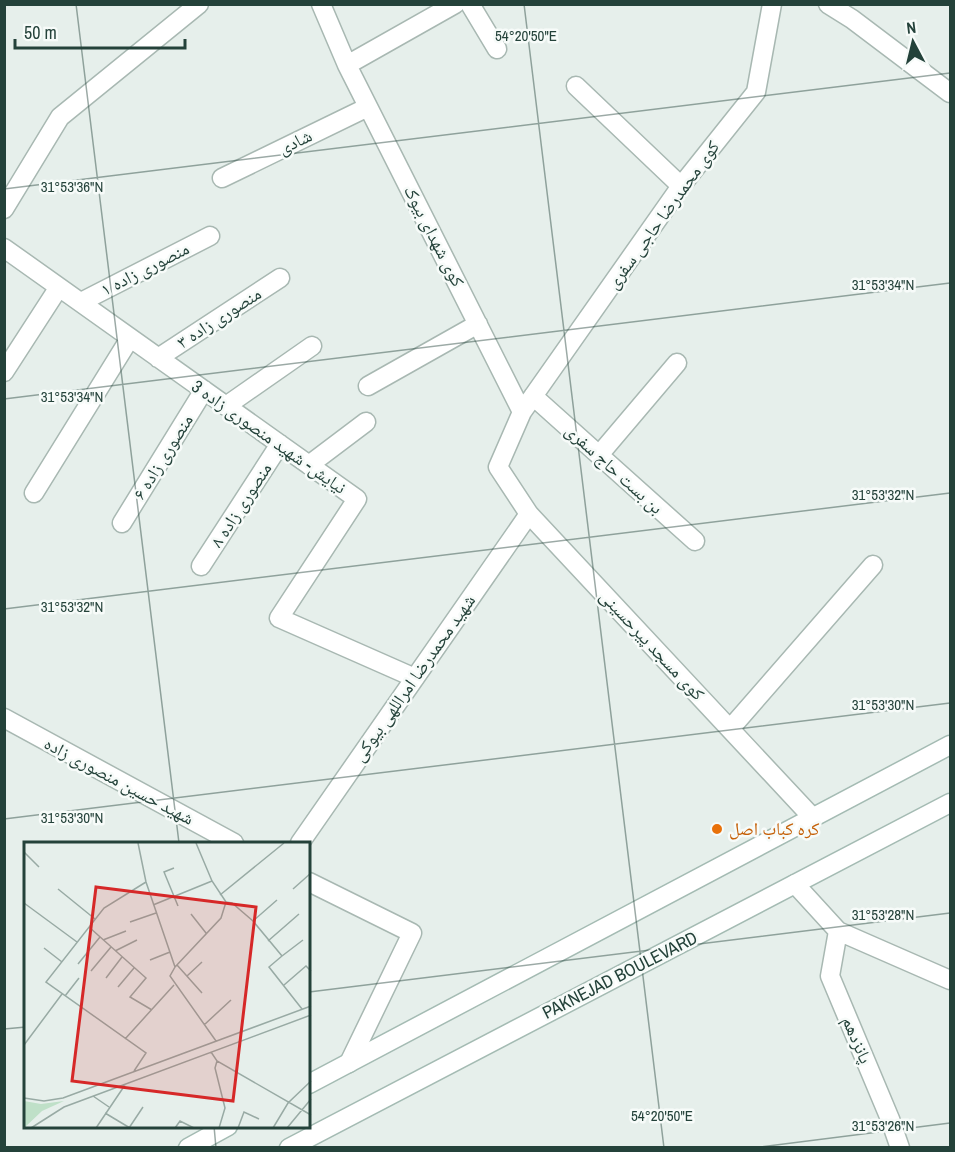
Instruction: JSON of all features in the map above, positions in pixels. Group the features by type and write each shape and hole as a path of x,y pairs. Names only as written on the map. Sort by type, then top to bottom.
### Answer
{"street":[{"path":"4,209 12,179 60,117 199,4"},
{"name":"کوی شهدای بیوک","path":"321,4 347,65 522,412"},
{"path":"347,65 455,4"},
{"path":"470,4 497,49"},
{"name":"کوی محمدرضا حاجی سفری","path":"522,412 681,186 756,92 772,4"},
{"path":"828,4 949,87"},
{"path":"576,86 681,186"},
{"name":"شادی","path":"222,178 368,107"},
{"name":"منصوری زاده ۱","path":"81,302 210,237"},
{"name":"نیایش- شهید منصوری زاده 3","path":"4,248 357,499 279,618 415,678"},
{"name":"منصوری زاده ۳","path":"158,358 280,278"},
{"path":"4,372 59,287"},
{"path":"368,386 478,324"},
{"path":"34,493 130,338"},
{"path":"226,406 312,346"},
{"path":"600,455 677,363"},
{"name":"منصوری زاده ۶","path":"122,523 204,390"},
{"name":"بن بست حاج سفری","path":"533,396 695,541"},
{"name":"کوی مسجد پیرحسینی","path":"522,412 498,467 529,514 813,818"},
{"path":"309,465 366,422"},
{"name":"منصوری زاده ۸","path":"201,566 280,444"},
{"name":"شهید محمدرضا امراللهی بیوکی","path":"301,842 529,514"},
{"path":"730,729 873,565"},
{"name":"شهید حسین منصوری زاده","path":"4,718 232,842"},
{"path":"310,1083 951,746"},
{"name":"PAKNEJAD BOULEVARD","path":"289,1148 311,1141 951,803"},
{"path":"310,882 412,933 349,1063"},
{"path":"795,884 838,931 951,980"},
{"name":"پانزدهم","path":"838,931 830,976 900,1148"},
{"path":"188,1148 224,1128"}],"place":[{"name":"کره کباب اصل","path":"717,829"}]}
